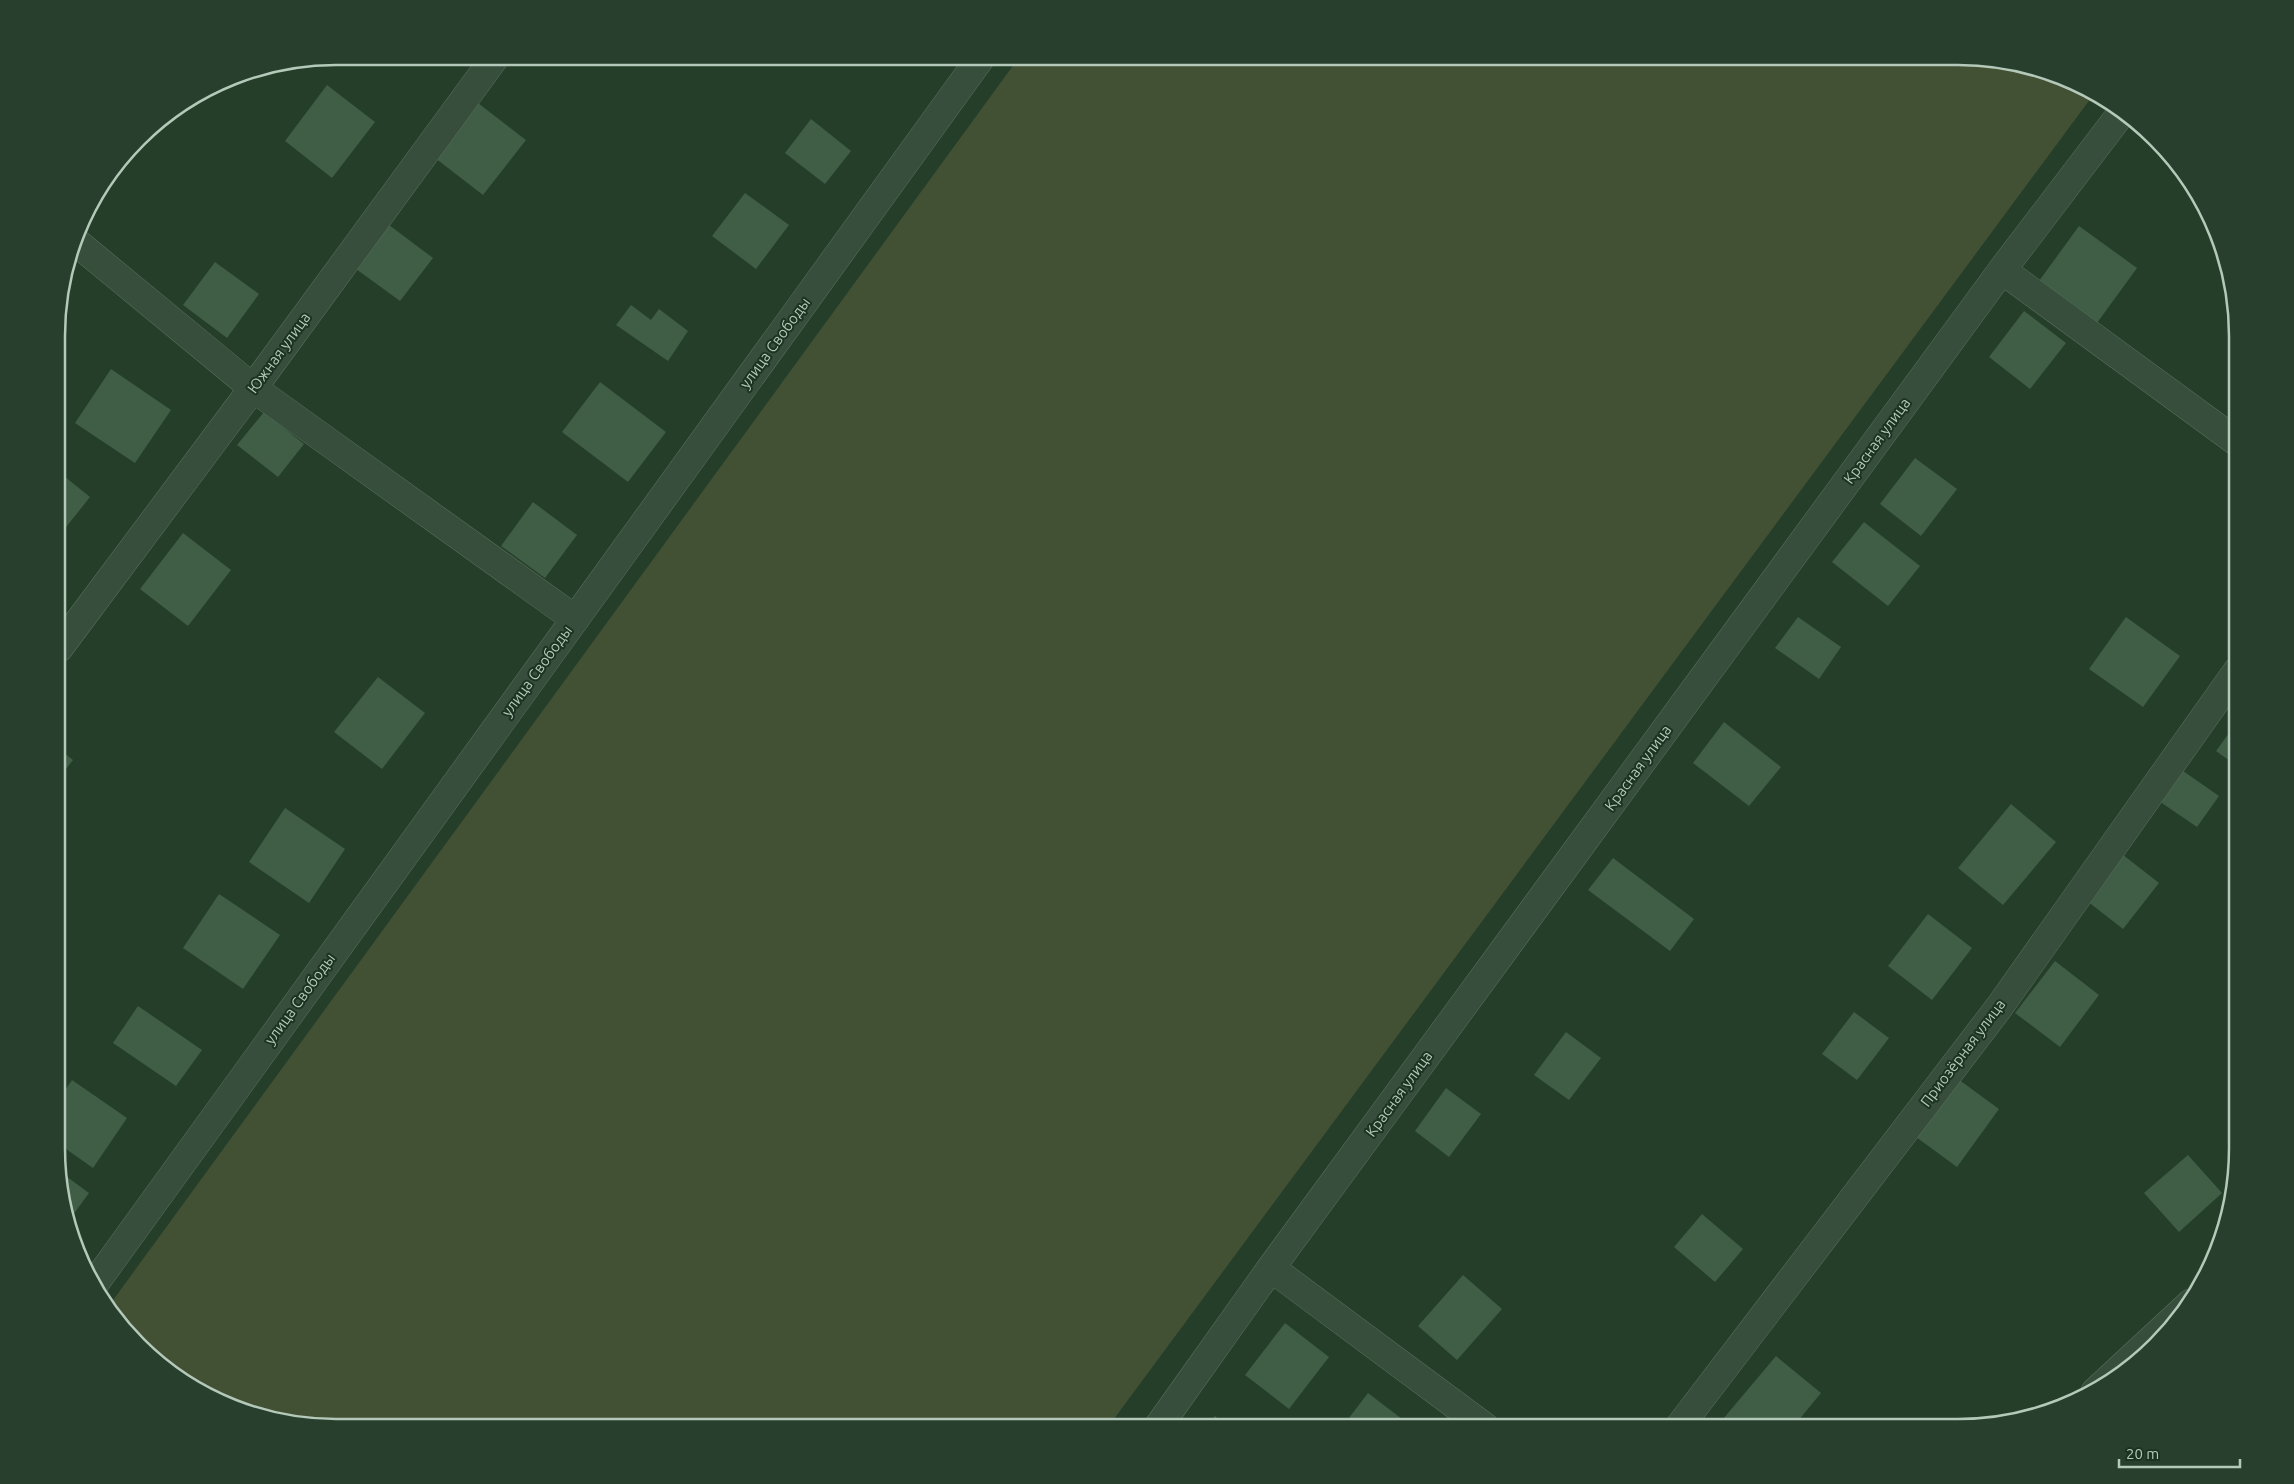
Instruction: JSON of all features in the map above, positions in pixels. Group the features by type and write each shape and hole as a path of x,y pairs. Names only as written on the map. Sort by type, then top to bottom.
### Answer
{"street":[{"name":"Южная улица","path":"65,640 253,388 489,65"},
{"name":"улица Свободы","path":"98,1279 975,65"},
{"name":"Красная улица","path":"1164,1419 1271,1268 2002,270 2118,117"},
{"path":"80,246 253,388 575,619"},
{"path":"2002,270 2229,436"},
{"name":"Приозёрная улица","path":"1685,1419 2000,1006 2229,682"},
{"path":"1271,1268 1474,1419"}],"green space":[{"path":"1013,65 1958,65 1994,67 2028,74 2045,79 2090,99 1114,1419 336,1419 300,1417 249,1405 200,1383 171,1363 144,1340 112,1301"}],"building":[{"path":"327,85 375,122 332,178 285,141"},
{"path":"478,103 526,140 483,195 435,158"},
{"path":"811,119 851,151 825,184 785,153"},
{"path":"745,193 789,225 756,269 712,236"},
{"path":"389,225 433,258 400,301 356,269"},
{"path":"2079,226 2137,268 2097,323 2039,281"},
{"path":"215,262 259,294 227,338 183,305"},
{"path":"631,305 651,320 659,309 688,331 668,361 616,325"},
{"path":"2024,311 2066,343 2030,389 1989,357"},
{"path":"111,369 171,410 135,463 75,423"},
{"path":"600,382 666,432 628,482 562,432"},
{"path":"264,412 304,444 278,477 237,445"},
{"path":"1915,458 1957,489 1921,536 1880,504"},
{"path":"65,477 90,497 65,528"},
{"path":"533,502 577,535 545,578 501,546"},
{"path":"1864,522 1920,566 1888,606 1832,562"},
{"path":"183,533 231,570 188,626 140,589"},
{"path":"1798,617 1841,647 1819,679 1775,648"},
{"path":"2126,617 2180,656 2143,707 2089,669"},
{"path":"378,677 425,713 382,769 334,732"},
{"path":"1724,722 1781,767 1749,806 1693,763"},
{"path":"2229,733 2229,760 2216,751"},
{"path":"65,754 73,760 65,770"},
{"path":"2176,766 2219,796 2197,827 2153,797"},
{"path":"2011,804 2056,842 2003,905 1958,868"},
{"path":"285,808 345,849 309,903 249,862"},
{"path":"2118,851 2159,883 2123,929 2082,897"},
{"path":"1613,858 1694,919 1670,951 1588,890"},
{"path":"219,894 280,935 243,989 183,948"},
{"path":"1928,914 1972,948 1932,1000 1888,966"},
{"path":"2055,961 2099,995 2060,1047 2015,1013"},
{"path":"138,1006 202,1050 176,1086 113,1043"},
{"path":"1854,1012 1889,1038 1857,1080 1822,1054"},
{"path":"1566,1032 1601,1058 1569,1100 1534,1075"},
{"path":"1958,1079 1999,1109 1957,1167 1916,1137"},
{"path":"72,1080 127,1118 93,1168 65,1148 65,1090"},
{"path":"1446,1088 1481,1114 1449,1157 1415,1131"},
{"path":"2188,1155 2222,1193 2179,1232 2144,1193"},
{"path":"67,1177 89,1193 73,1215"},
{"path":"1702,1214 1743,1249 1715,1282 1674,1247"},
{"path":"1463,1275 1502,1309 1457,1360 1418,1326"},
{"path":"1285,1323 1329,1357 1289,1409 1245,1375"},
{"path":"1776,1356 1821,1393 1800,1419 1723,1419"},
{"path":"1368,1393 1402,1419 1348,1419"}]}
